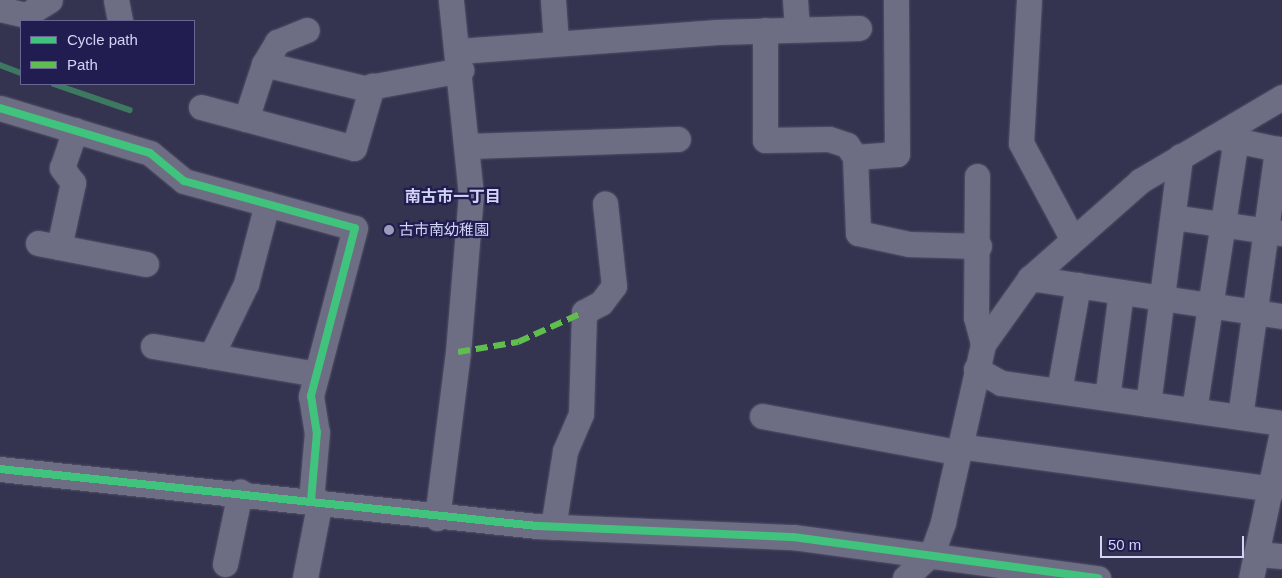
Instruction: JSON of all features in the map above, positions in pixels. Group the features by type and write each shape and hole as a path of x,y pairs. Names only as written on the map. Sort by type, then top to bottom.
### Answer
{"street":[{"path":"0,8 27,18 50,0"},
{"path":"116,0 120,20"},
{"path":"437,518 458,352 471,195 460,60 451,0"},
{"path":"553,0 556,43"},
{"path":"795,0 796,29"},
{"path":"854,157 897,154 896,0"},
{"path":"1029,0 1021,143 1072,238"},
{"path":"264,64 372,86 460,60 556,43 765,30 859,28"},
{"path":"246,119 264,64 277,42 307,30"},
{"path":"765,30 765,140 829,139 847,145 854,157 858,233 909,244 979,246"},
{"path":"201,107 354,148 372,86"},
{"path":"905,578 928,556 943,522 983,344 1030,278 1072,238 1140,181 1180,156 1224,138 1282,97"},
{"path":"0,108 150,153 184,181 355,228 311,396 318,432 315,500 305,578"},
{"path":"74,130 62,168 73,183 49,245 146,264"},
{"path":"1224,138 1279,149 1273,232 1253,312 1240,417"},
{"path":"1194,410 1223,225 1224,138"},
{"path":"467,146 678,139"},
{"path":"1148,404 1180,156"},
{"path":"977,176 979,246 976,317 983,344"},
{"path":"553,527 566,451 582,414 584,312 614,286 605,203"},
{"path":"211,356 246,284 267,204"},
{"path":"1173,217 1273,232"},
{"path":"1030,278 1282,316"},
{"path":"1059,391 1078,285"},
{"path":"1107,398 1121,292"},
{"path":"153,346 317,374"},
{"path":"976,369 1001,382 1282,423"},
{"path":"762,416 958,449 1278,474"},
{"path":"1251,578 1278,474 1282,432"},
{"path":"0,469 315,500 437,518 553,527 793,537 928,556 1013,573 1098,578"},
{"path":"225,564 240,492"},
{"path":"1258,554 1282,556"}],"waterway":[{"path":"0,65 20,73"},
{"path":"57,85 130,110"}],"marked path":[{"path":"458,352 518,342 584,312"}],"cycle path":[{"path":"0,108 150,153 184,181 355,228 311,396 317,432 311,500"},
{"path":"0,469 537,526 793,537 1098,578"}],"place":[{"name":"古市南幼稚園","path":"389,230"}],"district":[{"name":"南古市一丁目","path":"453,197"}]}
